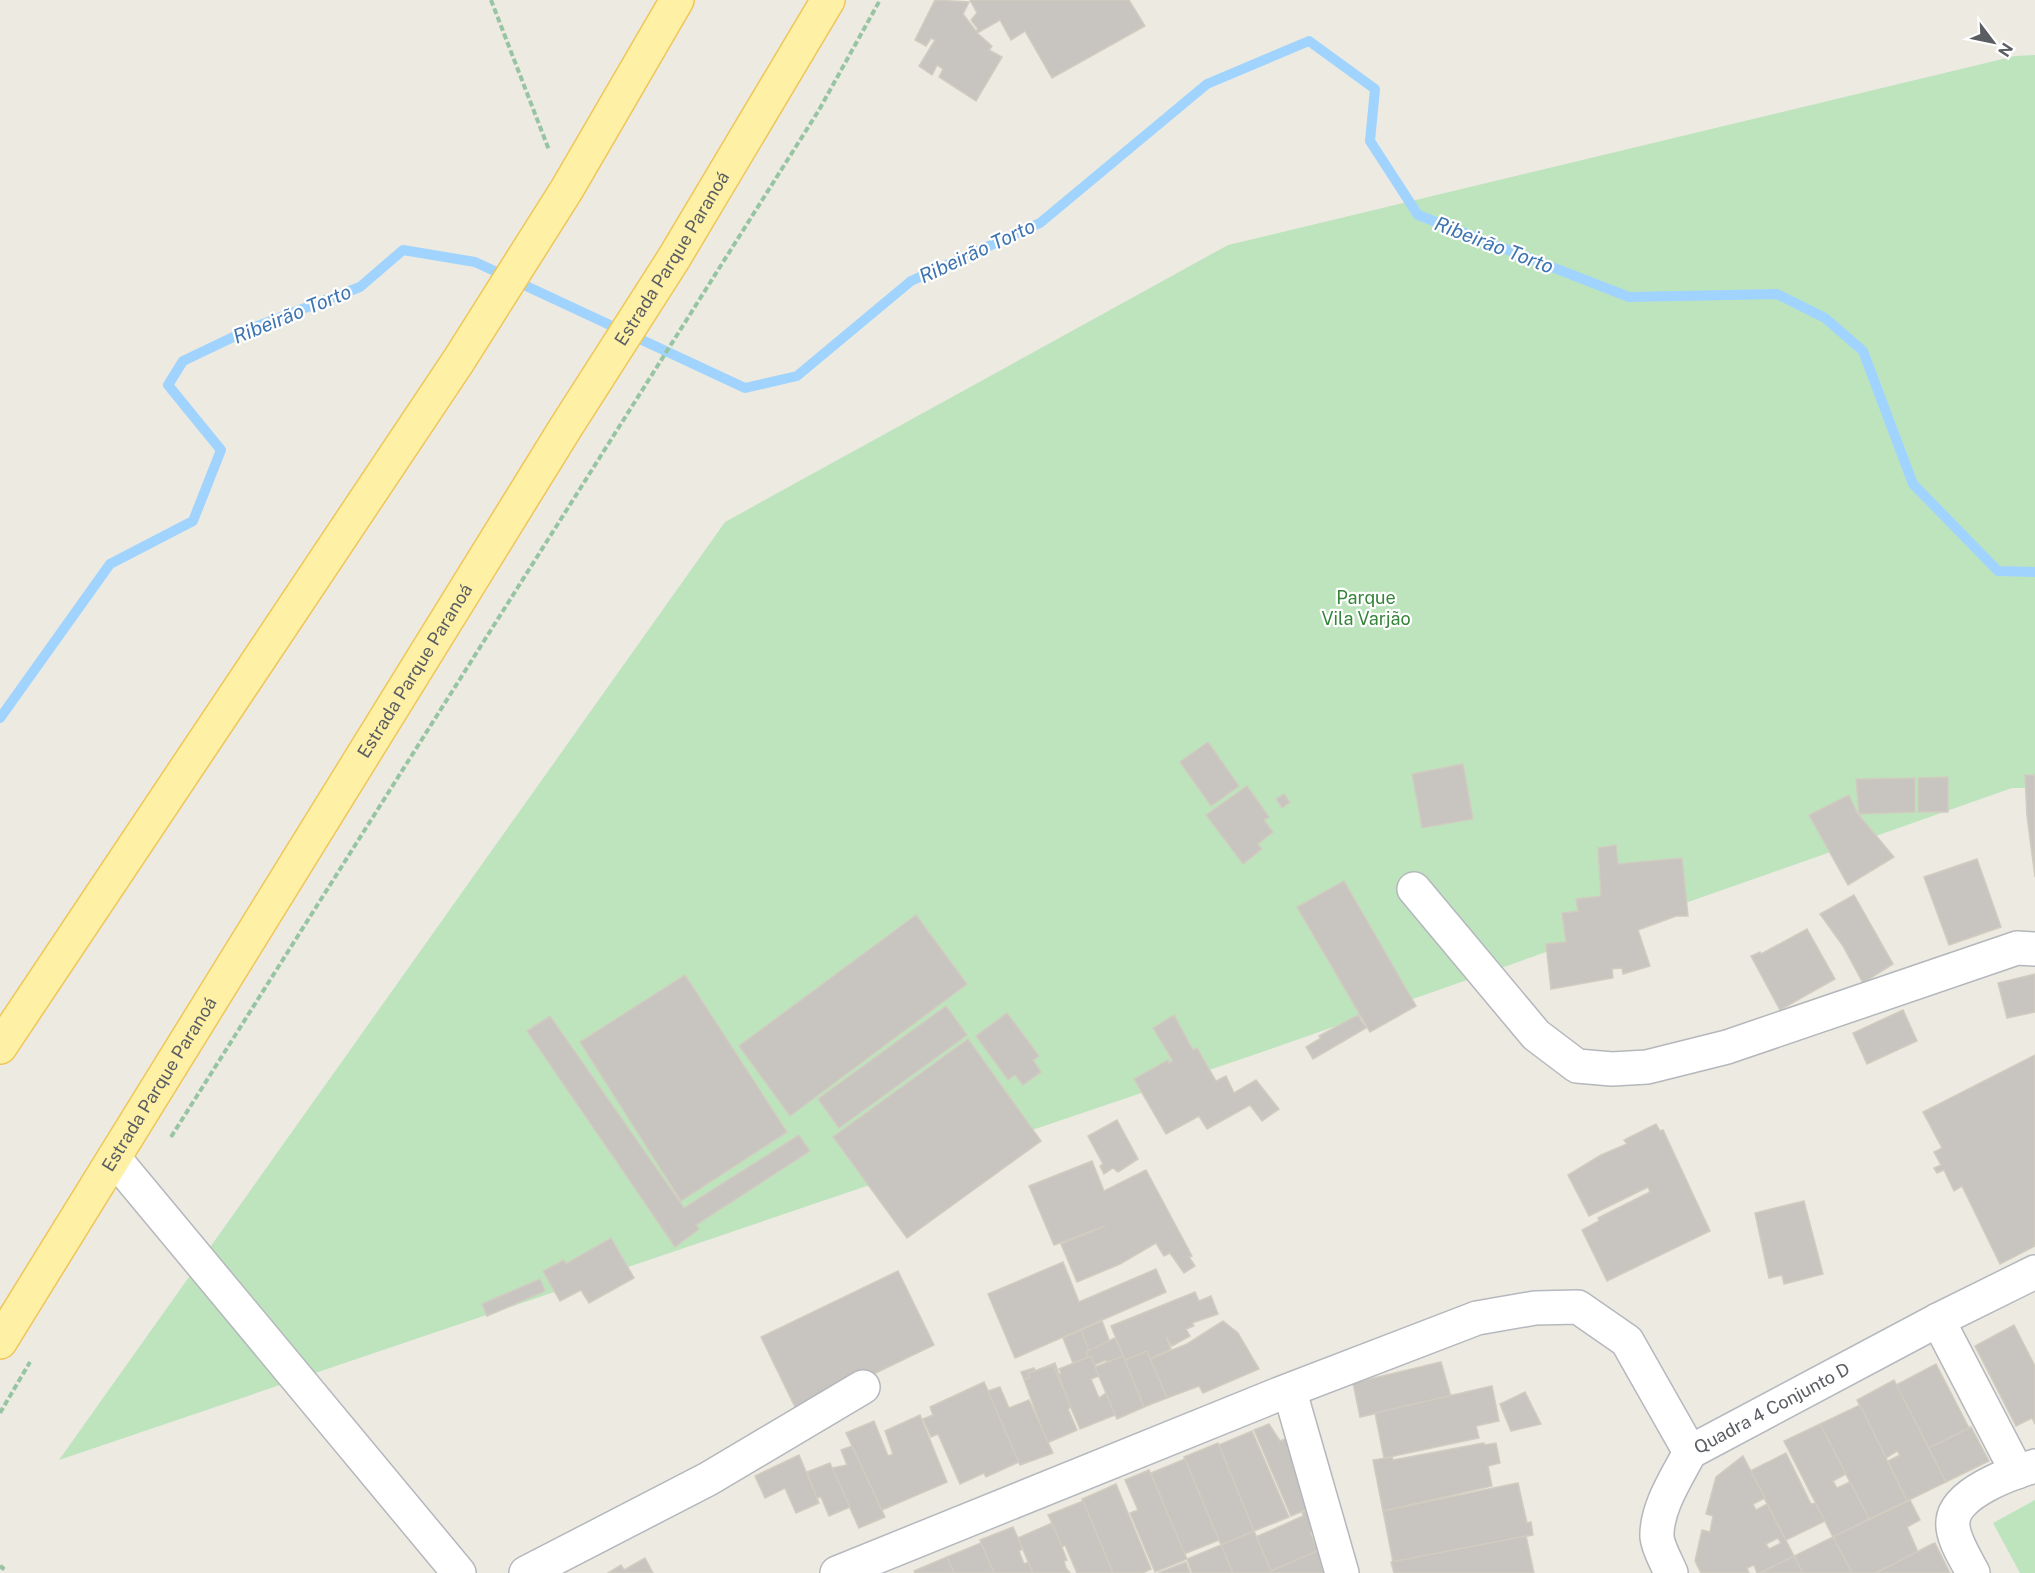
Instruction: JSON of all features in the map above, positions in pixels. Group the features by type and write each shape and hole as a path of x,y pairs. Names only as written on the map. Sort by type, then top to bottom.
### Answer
{"main road":[{"path":"0,1047 459,360 567,189 677,0"},
{"name":"Estrada Parque Paranoá","path":"0,1342 566,427 674,258 828,0"}],"street":[{"path":"1414,889 1536,1035 1577,1066 1612,1069 1647,1066 1727,1047 2017,948 2035,949"},
{"path":"114,1158 459,1573"},
{"name":"Quadra 4 Conjunto D","path":"1671,1573 1657,1539 1660,1517 1672,1485 1690,1452 1938,1320 2035,1272"},
{"path":"837,1573 1279,1394 1290,1392 1477,1318 1534,1308 1578,1307 1627,1341 1690,1452"},
{"path":"1938,1320 2026,1469 1963,1499 1956,1510 1952,1521 1954,1531 1972,1573"},
{"path":"526,1573 708,1479 863,1387"},
{"path":"1290,1392 1342,1573"}],"path":[{"path":"491,0 550,151"},
{"path":"170,1138 819,110 880,0"},
{"path":"0,1413 33,1357"}],"green space":[{"name":"Parque Vila Varjão","path":"2035,55 2035,788 2012,788 1268,1050 59,1460 725,522 1228,245 2015,56"},
{"path":"2035,1500 2035,1573 2020,1573 1993,1523"}],"building":[{"path":"935,0 969,2 963,14 976,31 978,29 971,20 977,13 970,0 1129,0 1145,26 1052,78 1025,31 1011,40 1000,20 977,33 992,46 989,50 1002,57 976,101 939,77 943,69 937,65 932,75 919,66 935,40 931,38 926,46 915,40"},
{"path":"1208,742 1239,786 1211,806 1180,762"},
{"path":"1463,764 1473,819 1422,828 1412,774"},
{"path":"2025,775 2035,775 2035,877 2027,816"},
{"path":"1948,777 1948,812 1918,812 1918,778"},
{"path":"1915,778 1915,812 1859,814 1856,779"},
{"path":"1247,786 1269,817 1264,820 1273,832 1258,844 1262,849 1243,864 1206,815"},
{"path":"1284,794 1290,802 1282,808 1276,799"},
{"path":"1849,795 1857,813 1894,857 1848,885 1809,815"},
{"path":"1616,845 1618,864 1682,858 1688,916 1676,916 1638,930 1650,966 1623,974 1622,968 1612,969 1613,978 1551,989 1546,944 1566,942 1562,913 1578,911 1576,899 1601,896 1598,848"},
{"path":"1977,859 2001,927 1949,945 1924,877"},
{"path":"1344,881 1416,1006 1370,1032 1297,907"},
{"path":"1854,895 1893,964 1863,983 1843,946 1820,914"},
{"path":"916,915 967,984 790,1116 739,1046"},
{"path":"1807,929 1835,979 1780,1010 1751,956 1760,952 1761,954"},
{"path":"2035,974 2035,1012 2007,1018 1998,983"},
{"path":"685,975 787,1132 681,1201 580,1042"},
{"path":"946,1006 967,1035 839,1128 818,1099"},
{"path":"1903,1010 1917,1041 1867,1064 1853,1033"},
{"path":"1007,1013 1039,1056 1033,1060 1041,1072 1023,1085 1015,1075 1008,1080 976,1036"},
{"path":"1174,1015 1193,1050 1197,1048 1216,1081 1226,1076 1234,1093 1256,1080 1279,1109 1262,1121 1250,1105 1207,1129 1199,1116 1166,1134 1134,1079 1168,1060 1169,1063 1173,1061 1153,1028"},
{"path":"1358,1015 1366,1028 1313,1059 1306,1047 1321,1038 1319,1036"},
{"path":"550,1016 684,1208 799,1135 810,1151 696,1225 699,1229 675,1247 527,1031"},
{"path":"968,1039 1041,1141 907,1238 833,1137"},
{"path":"2035,1055 2035,1246 2000,1264 1962,1186 1954,1191 1944,1170 1937,1173 1934,1168 1941,1165 1934,1152 1942,1148 1923,1112"},
{"path":"1117,1120 1138,1159 1118,1172 1113,1168 1104,1174 1100,1166 1103,1164 1088,1136"},
{"path":"1656,1124 1660,1131 1663,1130 1710,1231 1607,1281 1582,1230 1599,1221 1598,1218 1650,1192 1648,1187 1589,1216 1568,1175 1601,1155 1627,1144 1624,1140"},
{"path":"1092,1161 1104,1191 1146,1170 1192,1256 1189,1257 1195,1266 1184,1273 1170,1253 1164,1256 1156,1243 1120,1264 1077,1282 1061,1244 1105,1226 1054,1245 1029,1186"},
{"path":"1804,1201 1823,1274 1784,1284 1782,1275 1769,1278 1755,1213"},
{"path":"611,1238 634,1278 589,1303 581,1290 560,1301 543,1271 564,1260 566,1264"},
{"path":"1063,1262 1079,1302 1156,1269 1166,1292 1015,1358 988,1294"},
{"path":"898,1271 934,1345 797,1411 761,1337"},
{"path":"540,1279 545,1291 487,1316 482,1304"},
{"path":"1195,1292 1199,1301 1211,1296 1218,1314 1192,1323 1194,1326 1186,1329 1190,1336 1172,1346 1166,1337 1171,1349 1150,1359 1147,1351 1125,1360 1111,1326"},
{"path":"1102,1321 1111,1345 1100,1349 1103,1355 1092,1360 1081,1330"},
{"path":"1223,1321 1238,1333 1259,1369 1203,1393 1199,1386 1167,1398 1150,1359 1187,1344"},
{"path":"2014,1325 2035,1366 2035,1424 2032,1418 2016,1426 1975,1346"},
{"path":"1081,1330 1091,1356 1073,1363 1063,1338"},
{"path":"1115,1338 1124,1358 1108,1366 1106,1360 1092,1366 1086,1352"},
{"path":"1147,1351 1167,1398 1144,1407 1125,1360"},
{"path":"1091,1356 1099,1376 1091,1379 1099,1398 1106,1393 1115,1415 1080,1429 1057,1375 1061,1373 1059,1369"},
{"path":"1123,1356 1144,1407 1117,1419 1095,1367"},
{"path":"1441,1362 1451,1397 1360,1417 1353,1383"},
{"path":"1055,1363 1066,1396 1047,1403 1049,1410 1045,1411 1043,1404 1039,1405 1036,1397 1032,1398 1021,1372 1034,1368 1035,1371"},
{"path":"1936,1364 1969,1428 1929,1448 1896,1385"},
{"path":"1053,1365 1071,1407 1068,1409 1077,1430 1047,1443 1024,1379 1030,1378 1028,1373"},
{"path":"1894,1380 1946,1482 1907,1501 1888,1461 1900,1455 1897,1451 1886,1458 1857,1400"},
{"path":"984,1382 1021,1461 986,1477 984,1473 960,1484 938,1434 931,1437 923,1419 933,1415 930,1407"},
{"path":"1492,1386 1499,1421 1476,1426 1479,1438 1384,1458 1375,1413"},
{"path":"1000,1387 1009,1408 1029,1400 1053,1453 1020,1465 988,1391"},
{"path":"1525,1392 1541,1424 1511,1431 1500,1404"},
{"path":"1860,1405 1907,1501 1869,1519 1820,1424"},
{"path":"920,1415 947,1482 882,1510 846,1433 874,1421 888,1456 893,1454 885,1431"},
{"path":"1269,1424 1280,1441 1298,1434 1313,1507 1291,1516 1254,1430"},
{"path":"1820,1424 1846,1474 1833,1481 1837,1488 1850,1482 1869,1519 1833,1537 1784,1441"},
{"path":"1971,1427 1989,1461 1946,1482 1929,1448"},
{"path":"1252,1431 1289,1517 1254,1531 1219,1445"},
{"path":"1218,1443 1254,1531 1221,1545 1184,1457"},
{"path":"1484,1443 1484,1445 1496,1443 1500,1463 1488,1466 1492,1486 1383,1511 1373,1460 1392,1457 1393,1460"},
{"path":"852,1446 885,1517 859,1528 832,1468 847,1465 841,1450"},
{"path":"1786,1453 1811,1504 1815,1503 1825,1521 1786,1540 1750,1471"},
{"path":"799,1455 819,1503 796,1513 785,1488 765,1498 755,1476"},
{"path":"1743,1456 1765,1498 1753,1504 1756,1510 1767,1504 1794,1556 1760,1573 1757,1573 1754,1565 1747,1568 1749,1573 1701,1573 1695,1561 1702,1530 1710,1532 1713,1516 1706,1514 1716,1477","holes":["1778,1538 1781,1543 1769,1549 1766,1544"]},
{"path":"1185,1459 1219,1540 1184,1554 1151,1473"},
{"path":"830,1463 850,1507 829,1516 821,1497 817,1498 807,1472"},
{"path":"1149,1470 1187,1559 1155,1572 1130,1513 1138,1510 1125,1480"},
{"path":"1518,1483 1527,1523 1531,1522 1533,1535 1393,1562 1383,1511"},
{"path":"1116,1484 1151,1569 1143,1573 1113,1573 1082,1499"},
{"path":"1910,1500 1920,1520 1907,1527 1918,1552 1876,1573 1852,1573 1833,1537"},
{"path":"1083,1501 1113,1573 1077,1573 1048,1515"},
{"path":"1313,1507 1318,1531 1310,1532 1315,1544 1321,1542 1322,1549 1271,1571 1256,1537 1303,1516 1302,1512"},
{"path":"1052,1523 1067,1560 1064,1561 1066,1568 1070,1573 1033,1573 1018,1538"},
{"path":"1013,1527 1023,1549 1019,1551 1024,1564 1028,1562 1033,1573 994,1573 980,1540"},
{"path":"1254,1531 1272,1573 1233,1573 1221,1545"},
{"path":"1526,1536 1534,1573 1394,1573 1391,1562"},
{"path":"1833,1537 1852,1573 1803,1573 1794,1556"},
{"path":"981,1543 994,1573 954,1573 947,1557"},
{"path":"1935,1543 1950,1573 1876,1573 1932,1544"},
{"path":"1221,1545 1233,1573 1192,1573 1187,1559"},
{"path":"1322,1549 1327,1573 1272,1573 1271,1571"},
{"path":"1794,1556 1803,1573 1760,1573"},
{"path":"947,1557 954,1573 915,1573 914,1571"},
{"path":"645,1558 653,1573 608,1573 621,1565 624,1570"},
{"path":"1186,1562 1190,1573 1158,1573"}],"waterway":[{"name":"Ribeirão Torto","path":"0,718 110,564 193,521 221,450 168,385 183,361 250,329 360,287 403,250 475,262 745,388 797,376 911,281 1040,223 1207,84 1309,41 1375,89 1370,141 1418,215 1629,297 1777,294 1825,318 1863,351 1913,484 1998,571 2035,572"}]}
